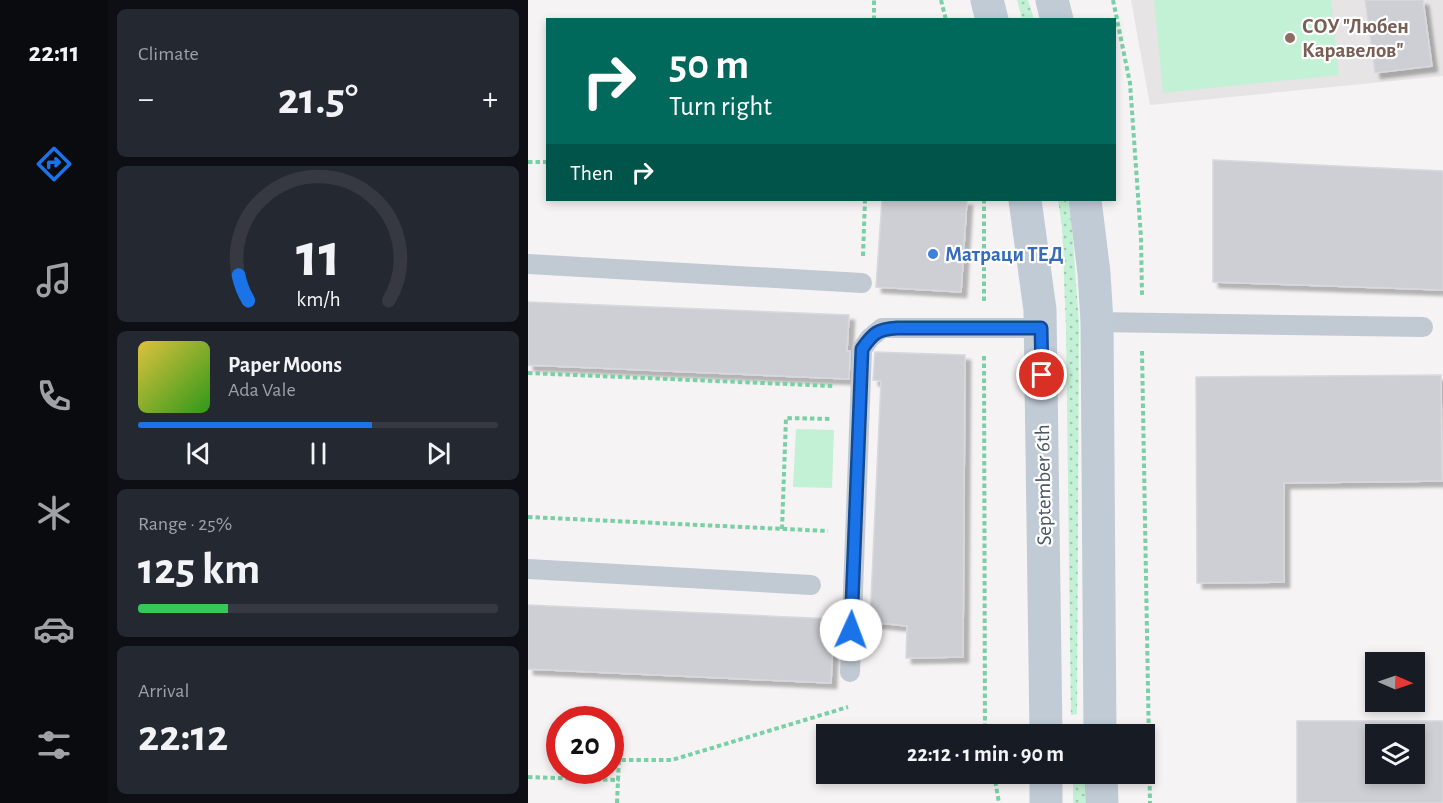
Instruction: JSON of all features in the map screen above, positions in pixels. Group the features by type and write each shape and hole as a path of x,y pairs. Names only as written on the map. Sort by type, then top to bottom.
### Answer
{"main road":[{"path":"987,0 992,18"},
{"path":"1052,0 1056,18"},
{"name":"September 6th","path":"1026,201 1041,310 1046,724"},
{"path":"1085,201 1094,273 1097,322 1100,724"},
{"path":"1046,784 1046,803"},
{"path":"1101,784 1102,803"}],"lane":[{"path":"528,264 862,283"},
{"path":"1097,322 1423,327"},
{"path":"850,672 862,349 882,328 1041,328"},
{"path":"528,568 811,585"}],"path":[{"path":"874,0 874,18"},
{"path":"941,0 946,18"},
{"path":"1113,0 1130,83 1141,238 1150,803"},
{"path":"528,162 546,162"},
{"path":"862,283 865,201"},
{"path":"984,201 985,724"},
{"path":"528,373 861,388"},
{"path":"782,529 786,418 860,420"},
{"path":"528,517 855,532"},
{"path":"624,760 672,760 848,707"},
{"path":"528,777 546,778"},
{"path":"617,803 618,784"},
{"path":"996,784 999,803"}],"shaded area":[{"name":"СОУ \"Любен Каравелов\"","path":"1131,0 1443,0 1443,76 1150,105"}],"green space":[{"path":"1017,0 1028,0 1034,18 1022,18"},
{"path":"1154,0 1331,0 1339,75 1163,93"},
{"path":"1058,201 1068,201 1079,324 1077,714 1071,715 1066,328 1062,227"},
{"path":"796,429 834,430 832,488 793,487"},
{"path":"1073,784 1085,784 1085,803 1073,803"}],"building":[{"path":"1365,0 1423,0 1432,66 1375,73"},
{"path":"1213,160 1443,171 1443,290 1213,282"},
{"path":"882,201 967,201 961,292 876,287"},
{"path":"528,302 849,315 847,351 850,351 849,379 528,365"},
{"path":"875,352 965,355 963,657 906,658 907,626 870,622 881,381 873,380"},
{"path":"1441,375 1442,481 1284,483 1284,582 1197,583 1196,377"},
{"path":"528,605 834,619 831,683 528,669"},
{"path":"1297,721 1443,721 1443,803 1297,803"}],"place":[{"name":"СОУ \"Любен Каравелов\"","path":"1290,38"},
{"name":"Матраци ТЕД","path":"933,254"}],"route":[{"path":"851,630 862,349 870,338 882,328 1041,328 1042,375"}]}
